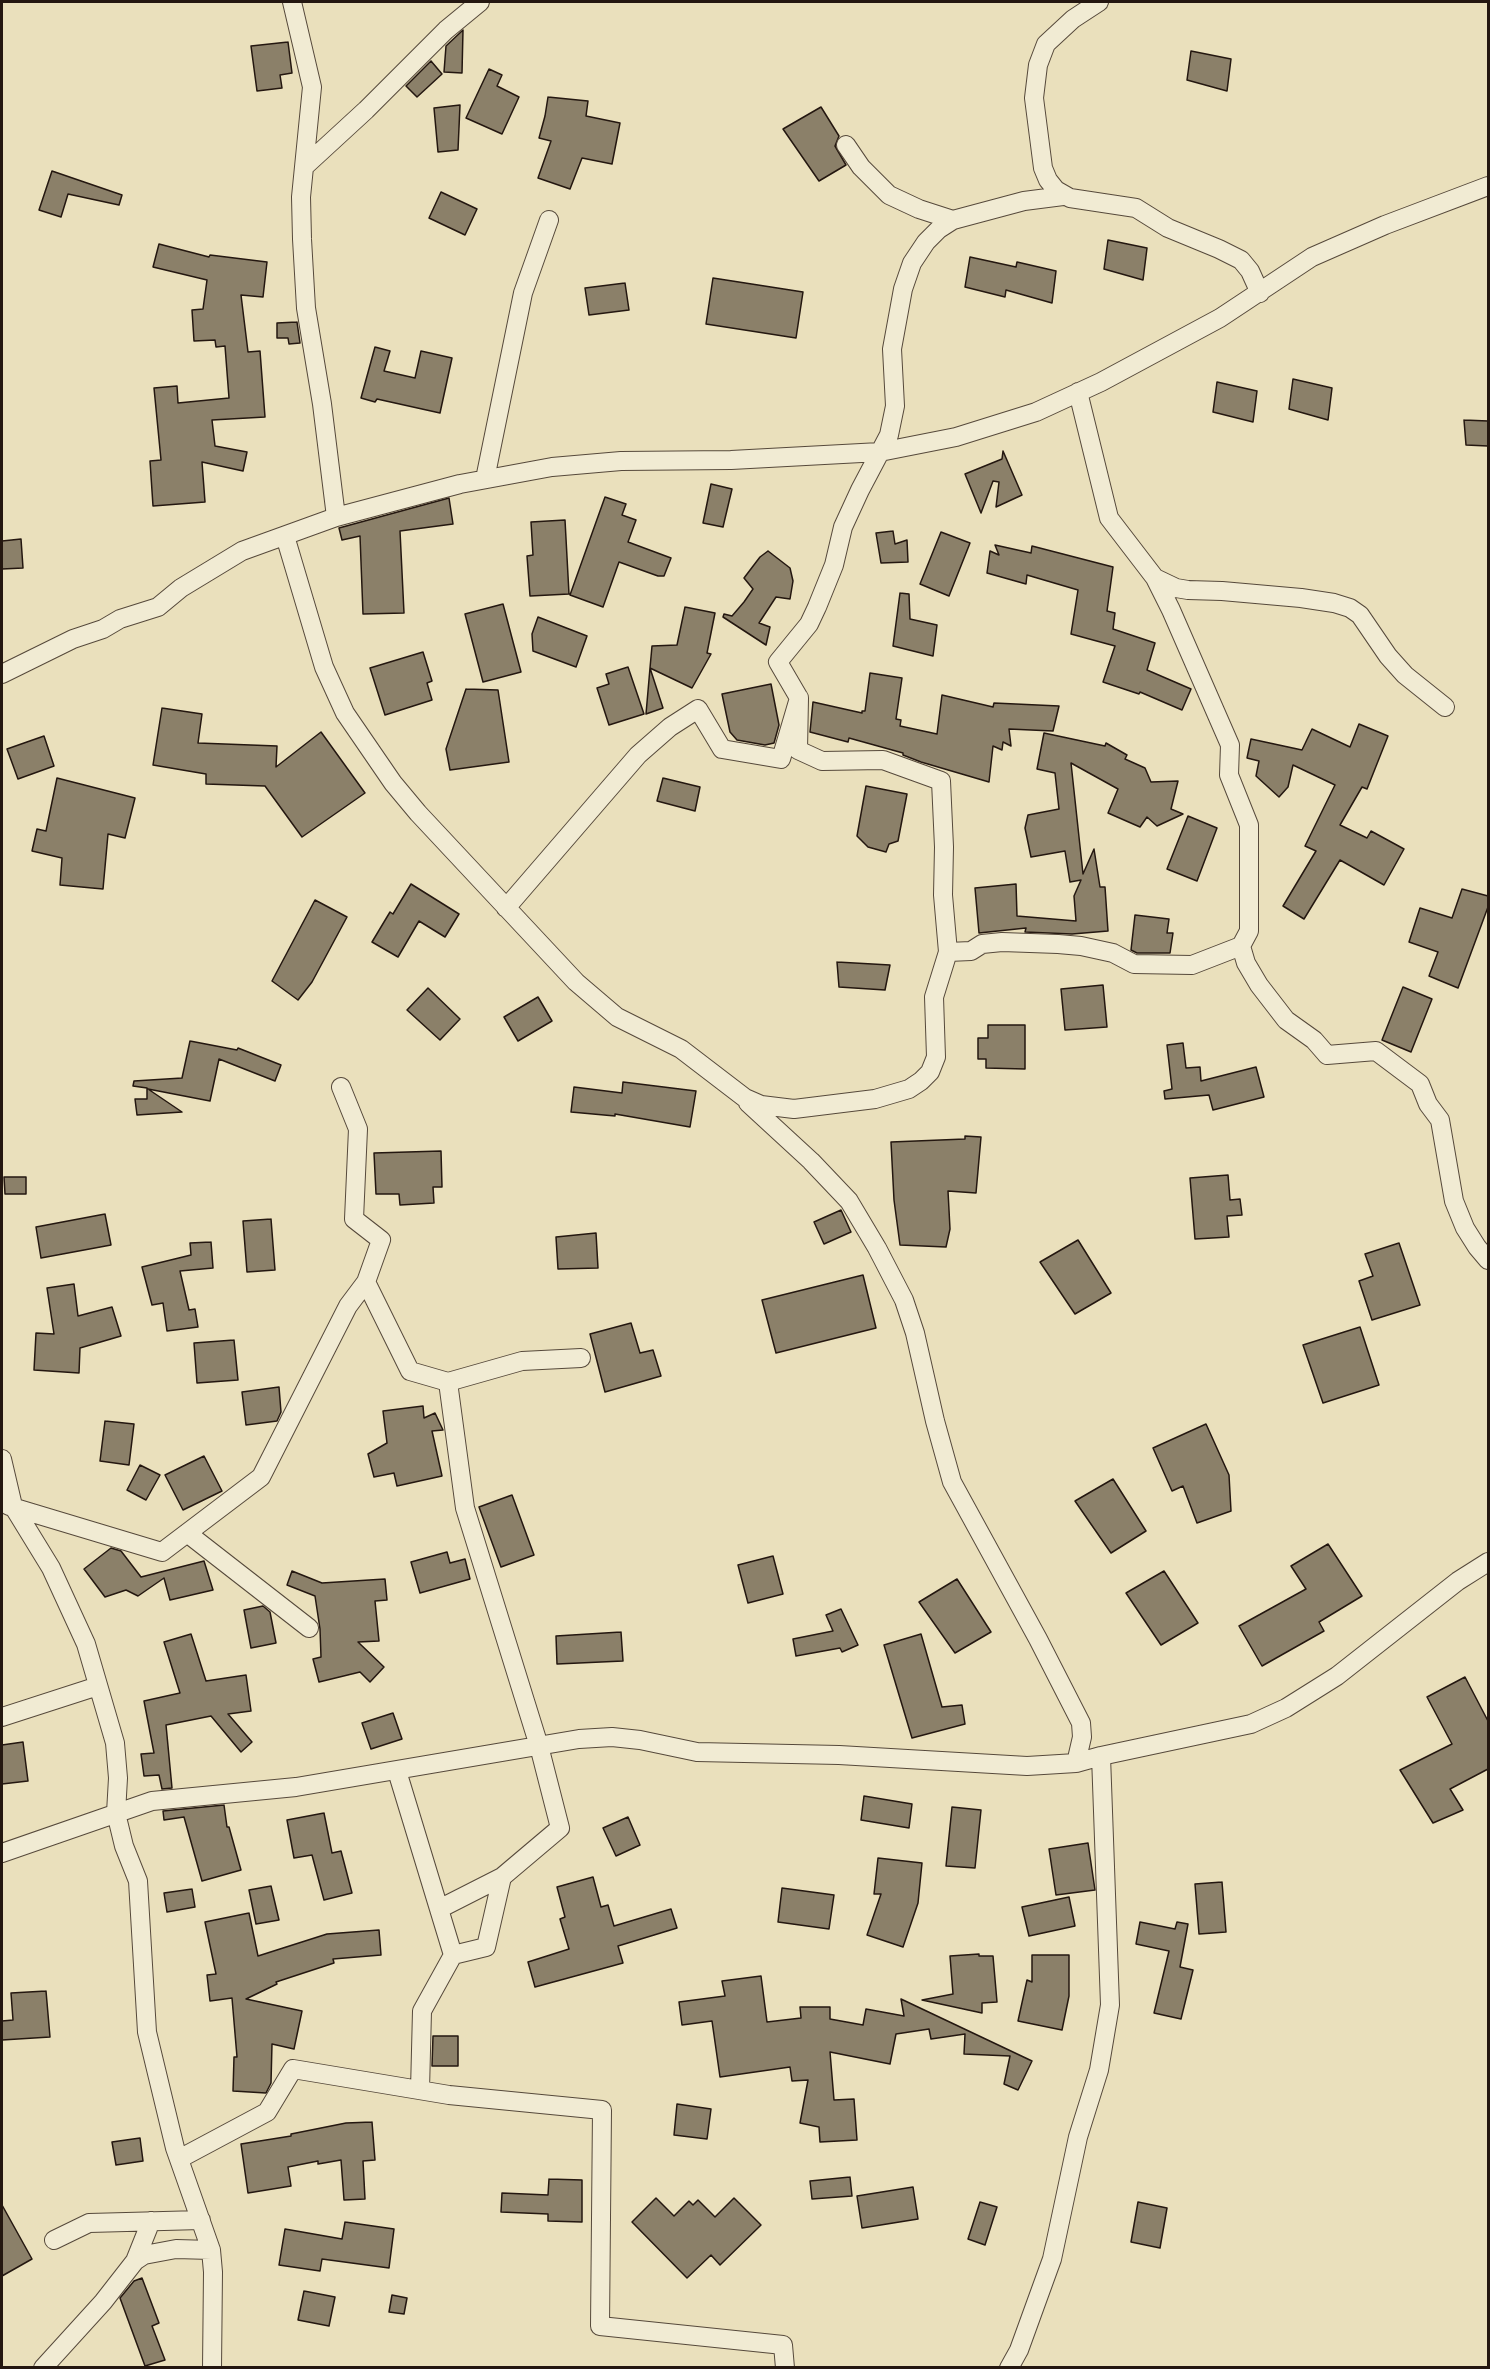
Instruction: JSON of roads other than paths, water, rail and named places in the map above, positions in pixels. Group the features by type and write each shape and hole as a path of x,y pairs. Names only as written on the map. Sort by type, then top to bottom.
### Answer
{"street":[{"path":"292,2 312,87 301,207 306,308 322,404 336,517"},
{"path":"304,167 366,110 446,30 480,2"},
{"path":"1063,196 1048,180 1043,168 1034,98 1038,64 1046,44 1073,19 1099,2"},
{"path":"846,146 861,167 889,195 919,209 953,220"},
{"path":"1024,201 1034,189 1043,168"},
{"path":"2,674 73,639 158,607 181,588 242,551 336,517 460,484 552,467 621,461 731,460 880,452 956,437 1035,412 1220,318 1312,257 1385,225 1488,186"},
{"path":"734,1090 761,1105 794,1109 875,1099 909,1089 930,1072 936,1057 934,997 948,952 943,895 944,847 941,781 883,760 822,761 798,750 799,698 778,662 809,624 817,608 834,565 843,527 890,435 895,406 892,349 903,289 912,263 926,242 939,229 953,220 1024,201 1063,196 1085,202 1136,208 1168,228 1241,260 1251,271 1260,292"},
{"path":"485,479 523,293 549,220"},
{"path":"948,952 971,951 982,944 1002,942 1058,944 1113,953 1134,964 1191,965 1241,946 1249,931 1249,825 1229,775 1230,745 1172,610 1155,578 1109,518 1078,392"},
{"path":"285,536 324,668 345,713 393,783 576,982 617,1017 681,1049 734,1090 787,1138 849,1201 904,1300 915,1333 952,1482 1038,1638 1081,1724 1082,1737 1076,1763"},
{"path":"1155,578 1176,588 1301,598 1334,603 1350,609 1360,615 1388,656 1405,675 1445,707"},
{"path":"506,908 638,755 670,727 698,709 722,749 781,759 799,698"},
{"path":"1241,946 1246,963 1259,985 1286,1020 1314,1040 1327,1054 1376,1051 1420,1084 1428,1104 1440,1120 1454,1201 1465,1228 1488,1260"},
{"path":"7,1506 162,1552 261,1477 348,1306 366,1282 381,1240 354,1219 358,1130 341,1087"},
{"path":"366,1282 410,1371 448,1382 522,1361 581,1358"},
{"path":"439,1909 502,1877 560,1828 539,1746 465,1508 448,1382"},
{"path":"2,1459 7,1506 51,1568 86,1644 115,1743 118,1778 116,1813 124,1846 138,1881 147,2031 165,2111 179,2159 211,2250 213,2272 212,2367"},
{"path":"187,1533 309,1628"},
{"path":"2,1853 152,1801 296,1787 539,1746 612,1737 640,1740 697,1752 839,1755 1027,1766 1076,1763 1251,1724 1286,1708 1337,1676 1458,1581 1488,1562"},
{"path":"2,1717 98,1686"},
{"path":"1009,2367 1019,2350 1052,2259 1078,2137 1099,2070 1110,2005 1101,1756"},
{"path":"397,1771 453,1955 422,2011 420,2090"},
{"path":"453,1955 486,1947 502,1877"},
{"path":"179,2159 267,2112 293,2069 420,2090 602,2110 600,2326 783,2345 785,2367"},
{"path":"54,2240 89,2223 201,2220"},
{"path":"43,2367 103,2302 135,2261 151,2221"},
{"path":"135,2261 144,2255 176,2249 211,2250"}]}
